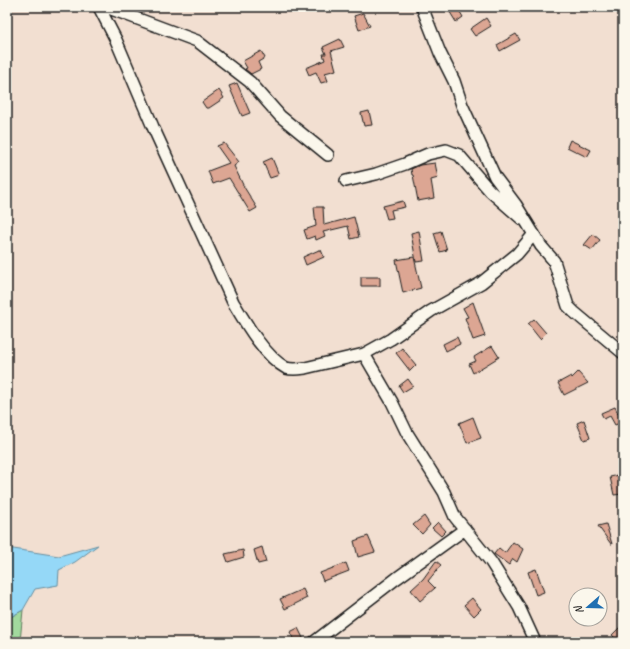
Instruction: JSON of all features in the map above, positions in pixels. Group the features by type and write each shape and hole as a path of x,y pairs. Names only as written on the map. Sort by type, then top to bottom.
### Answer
{"street":[{"path":"99,7 116,40 153,127 233,302 249,329 276,360 287,368 305,368 364,354 391,339 430,311 481,283 517,254 534,234"},
{"path":"106,7 197,41 250,82 280,116 328,156"},
{"path":"422,7 454,82 462,105 495,177 512,199 541,246 554,261 568,306 623,353"},
{"path":"346,181 376,174 428,154 446,150 459,155 490,191 526,221"},
{"path":"364,354 386,390 407,433 444,492 455,517 485,553 499,574 519,607 535,642"},
{"path":"314,642 396,578 465,529"}],"green space":[{"path":"23,610 20,642 7,642 7,619"}],"water":[{"path":"98,545 75,562 59,570 58,585 35,589 23,610 7,619 7,548 59,556"}],"building":[{"path":"457,7 463,17 456,22 448,9"},
{"path":"363,13 370,26 359,30 354,16"},
{"path":"486,18 491,26 475,36 470,29"},
{"path":"516,34 520,40 500,51 497,45"},
{"path":"340,39 344,47 331,51 336,70 325,73 328,81 321,83 316,72 309,75 306,68 325,60 323,54 326,54 323,47"},
{"path":"261,51 265,58 258,62 261,69 251,74 245,69 247,68 243,61"},
{"path":"237,83 250,113 242,116 229,86"},
{"path":"219,90 224,98 209,108 206,108 202,102"},
{"path":"369,111 372,125 364,126 361,113"},
{"path":"570,140 591,150 587,157 567,147"},
{"path":"224,143 239,162 234,166 244,187 257,208 250,212 229,178 213,184 208,171 229,163 217,146"},
{"path":"272,158 279,175 270,178 263,162"},
{"path":"435,163 438,178 431,180 434,198 418,201 411,169 420,165"},
{"path":"403,201 405,207 391,210 393,218 387,219 383,206"},
{"path":"314,207 323,207 324,225 354,217 359,237 351,239 348,226 323,232 325,236 316,240 315,236 307,239 304,230 316,226"},
{"path":"419,231 424,261 416,262 411,233"},
{"path":"441,231 447,250 440,252 434,233"},
{"path":"593,234 600,240 592,250 584,245"},
{"path":"321,250 324,257 306,265 303,257"},
{"path":"414,257 421,288 403,293 396,260"},
{"path":"361,277 380,277 380,286 361,286"},
{"path":"473,302 485,336 473,340 465,318 468,317 463,308"},
{"path":"534,319 546,333 540,339 528,324"},
{"path":"457,337 460,344 446,351 443,344"},
{"path":"492,346 499,357 473,373 469,364 476,361 474,357"},
{"path":"402,348 416,365 410,371 396,353"},
{"path":"578,372 588,383 564,395 558,383 571,376 572,378"},
{"path":"408,379 413,386 403,392 399,386"},
{"path":"615,407 622,422 615,425 610,416 604,419 601,413"},
{"path":"473,417 481,438 467,443 459,423"},
{"path":"584,420 590,438 584,440 577,423"},
{"path":"619,475 622,494 614,495 610,477"},
{"path":"424,516 430,525 422,534 413,525"},
{"path":"438,522 446,531 441,536 432,528"},
{"path":"606,524 612,544 598,526"},
{"path":"368,536 375,552 358,557 354,541"},
{"path":"513,542 523,549 517,562 513,559 509,565 494,554 499,548 505,553"},
{"path":"262,547 266,562 258,564 254,550"},
{"path":"243,550 244,557 228,562 225,554"},
{"path":"436,561 441,565 428,581 435,588 420,601 411,590 423,579"},
{"path":"346,563 349,571 323,581 320,573"},
{"path":"536,569 544,592 536,595 528,572"},
{"path":"303,589 307,598 285,609 280,599"},
{"path":"472,598 481,609 474,616 464,605"},
{"path":"620,627 623,630 623,642 619,642 612,635"},
{"path":"298,628 305,642 295,642 290,632"}]}
